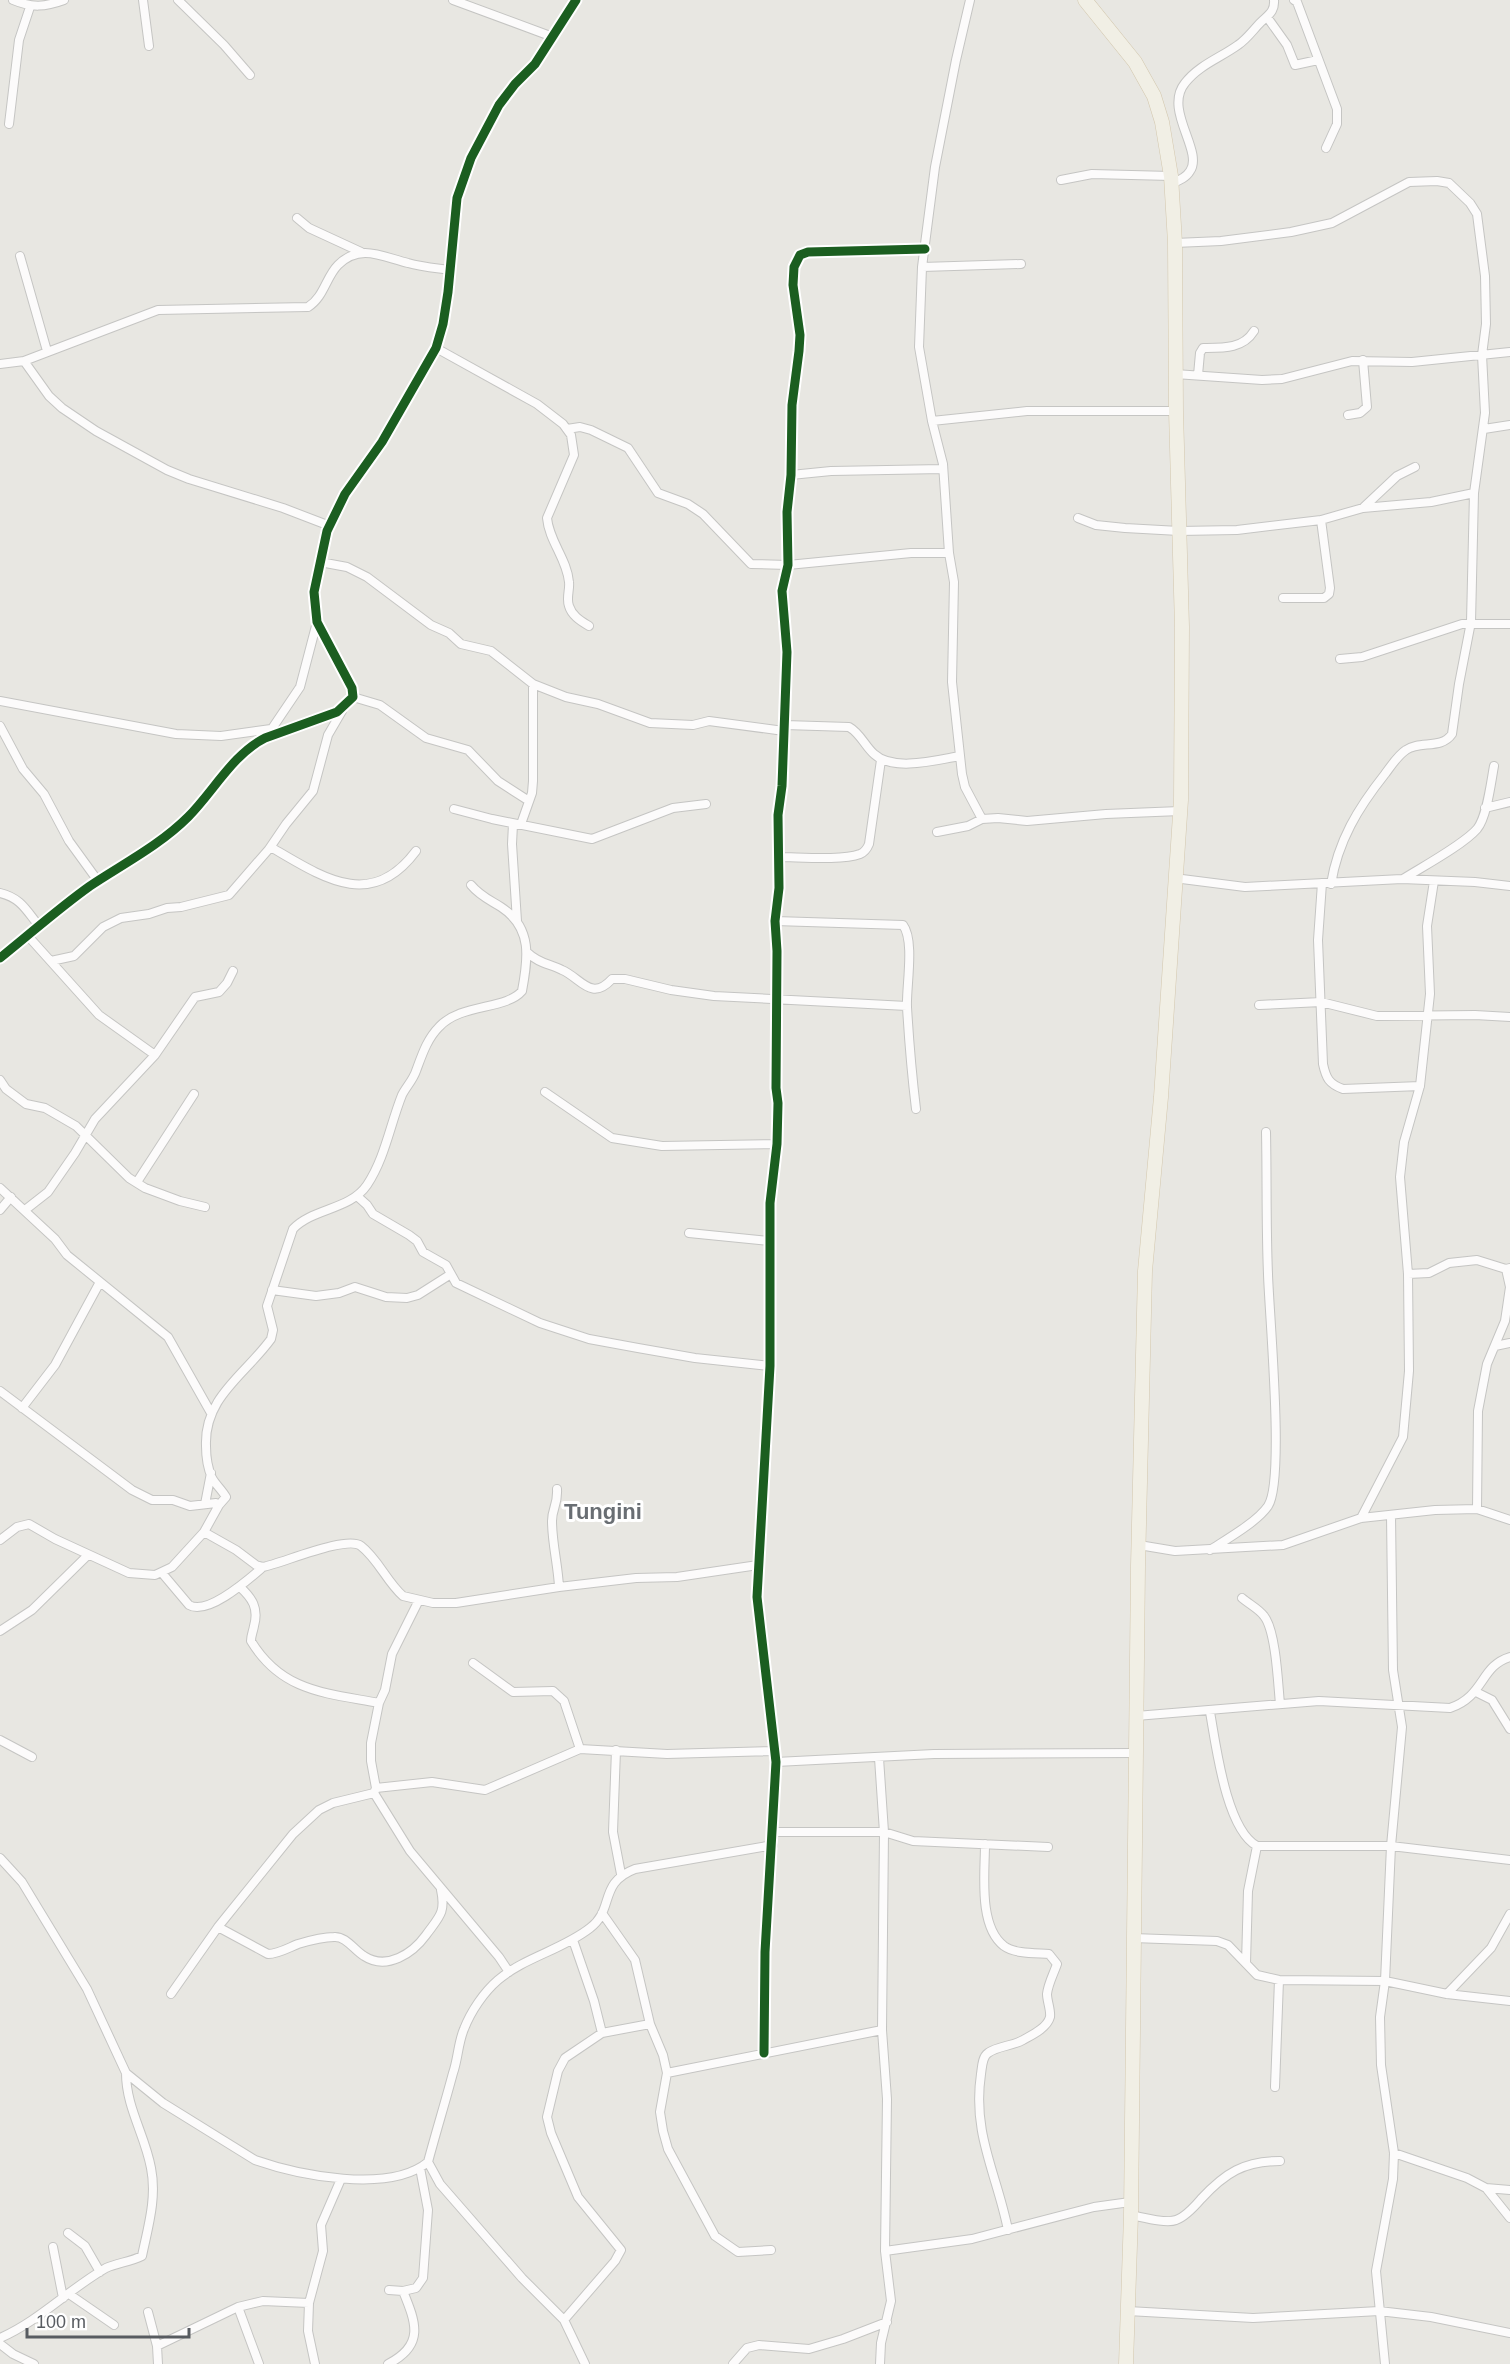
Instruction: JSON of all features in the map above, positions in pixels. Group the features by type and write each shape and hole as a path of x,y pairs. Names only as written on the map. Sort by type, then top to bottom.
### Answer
{"main road":[{"path":"1085,0 1135,62 1154,96 1162,122 1171,180 1182,627 1180,811 1161,1097 1145,1271 1126,2364"}],"street":[{"path":"13,0 30,7 64,0"},
{"path":"143,0 149,46"},
{"path":"178,0 224,45 250,75"},
{"path":"453,0 553,37"},
{"path":"0,958 68,902 172,831 188,817 239,759 265,738 300,687 317,622 314,592 330,526 345,494 382,442 436,348 443,324 457,198 471,158 499,105 535,64 576,0"},
{"path":"970,0 935,167 922,267 919,347 932,421 942,455 954,582 952,682 960,756 965,787 982,819"},
{"path":"1061,180 1092,174 1171,180 1186,176 1192,170 1193,160 1179,110 1178,96 1184,83 1203,66 1241,44 1272,12 1274,0"},
{"path":"1294,0 1337,109 1337,124 1326,148"},
{"path":"9,124 19,40 30,7"},
{"path":"1267,17 1287,45 1295,65 1318,60"},
{"path":"1174,243 1221,241 1291,232 1332,223 1406,182 1449,183 1470,202 1477,214 1485,276 1486,324 1482,355 1484,429 1474,493 1471,622 1452,734 1448,740 1440,743 1407,749 1367,796 1346,830 1326,884 1318,940 1323,1064 1326,1076 1332,1085 1343,1089 1420,1086"},
{"path":"297,218 309,228 362,252"},
{"path":"764,2053 765,1952 773,1845 776,1762 757,1598 770,1366 770,1203 777,1144 775,921 779,888 778,815 782,786 787,652 782,591 788,565 787,512 791,475 792,405 799,351 793,285 794,267 797,259 808,252 925,249"},
{"path":"0,364 24,361 158,310 308,307 322,292 336,267 356,253 370,252 410,264 450,270"},
{"path":"20,256 47,351"},
{"path":"922,267 1021,264"},
{"path":"1198,375 1200,352 1203,348 1241,344 1249,340 1254,331"},
{"path":"436,348 537,404 567,429 574,455 569,472 547,518 548,526 564,562 569,583 568,605 573,614 589,626"},
{"path":"1175,374 1282,379 1363,360 1412,362 1510,352"},
{"path":"1348,415 1360,413 1367,407 1363,360"},
{"path":"24,361 49,396 62,408 96,431 147,459 189,479 283,508 330,526"},
{"path":"932,421 1027,411 1176,411"},
{"path":"1484,429 1510,425"},
{"path":"567,429 580,427 591,430 628,448 658,493 688,504 703,514 748,562 788,565 899,554 950,553"},
{"path":"1364,508 1397,476 1415,467"},
{"path":"791,475 831,471 943,469"},
{"path":"1078,518 1096,525 1179,531 1237,530 1321,520 1364,508 1425,503 1474,493"},
{"path":"1283,598 1324,598 1329,594 1321,520"},
{"path":"320,562 347,567 367,577 431,625 449,633 461,644 491,651 533,684 566,697 598,704 650,723 693,725 709,721 785,728 849,727 856,731 865,745 881,760 897,764 960,756"},
{"path":"51,961 74,956 103,927 121,918 149,914 167,908 181,908 230,895 269,849 313,790 328,735 343,708 353,697 352,688 317,622"},
{"path":"1340,659 1362,657 1471,622 1510,624"},
{"path":"0,1540 17,1527 29,1524 88,1555 129,1573 147,1576 162,1573 172,1567 204,1532 219,1504 226,1496 211,1473 206,1453 205,1431 211,1413 231,1383 270,1339 273,1330 267,1306 291,1233 296,1226 357,1196 375,1172 403,1094 415,1074 425,1047 437,1029 453,1016 521,993 528,953 517,921 512,851 517,824 529,801 534,781 533,684"},
{"path":"353,697 380,705 426,738 468,750 498,781 529,801"},
{"path":"0,701 176,734 222,736 271,729"},
{"path":"265,738 324,718 343,708"},
{"path":"0,726 23,769 44,794 69,841 98,881"},
{"path":"778,857 830,857 858,855 866,851 869,844 881,760"},
{"path":"1402,879 1465,839 1478,828 1494,766"},
{"path":"1485,808 1510,802"},
{"path":"454,809 575,837 595,838 673,808 706,804"},
{"path":"938,832 968,826 982,819 1047,821 1106,814 1180,811"},
{"path":"269,849 274,849 319,874 343,884 365,885 388,878 409,861 416,850"},
{"path":"1174,878 1245,887 1402,879 1510,886"},
{"path":"1361,1518 1403,1437 1409,1371 1408,1275 1400,1177 1404,1142 1420,1086 1430,994 1427,926 1434,881"},
{"path":"471,885 479,894 503,908 517,921"},
{"path":"0,893 13,896 18,900 39,926"},
{"path":"775,921 903,925 906,929 909,960 907,1006 916,1109"},
{"path":"28,936 99,1015 155,1055"},
{"path":"528,953 539,962 562,970 584,986 594,988 605,987 618,978 691,993 907,1006"},
{"path":"25,1210 48,1192 95,1119 155,1055 195,997 219,992 233,971"},
{"path":"1259,1005 1321,1002 1377,1016 1510,1017"},
{"path":"0,1080 6,1089 26,1104 56,1113 86,1134 136,1182 163,1196 205,1207"},
{"path":"545,1092 612,1138 662,1146 777,1144"},
{"path":"136,1182 194,1094"},
{"path":"1210,1550 1238,1532 1269,1505 1275,1477 1276,1441 1268,1272 1266,1132"},
{"path":"0,1188 55,1239 67,1255 168,1337 211,1413"},
{"path":"357,1196 368,1204 373,1214 409,1235 423,1252 446,1265 456,1283 499,1305 567,1333 695,1358 770,1366"},
{"path":"0,1210 11,1197"},
{"path":"689,1233 770,1241"},
{"path":"1408,1275 1429,1273 1449,1263 1478,1260 1508,1268 1510,1287 1505,1321 1487,1364 1478,1411 1477,1509"},
{"path":"272,1290 316,1296 339,1293 355,1287 386,1297 406,1298 418,1295 451,1274"},
{"path":"22,1408 55,1365 100,1282"},
{"path":"1495,1346 1510,1343"},
{"path":"0,1391 140,1494 152,1500 170,1499 190,1506 219,1504"},
{"path":"205,1504 211,1473"},
{"path":"557,1489 558,1501 553,1512 552,1523 559,1587"},
{"path":"1139,1545 1175,1551 1283,1545 1361,1518 1435,1510 1477,1509 1510,1520"},
{"path":"1384,2364 1376,2271 1393,2179 1394,2153 1381,2065 1380,2017 1391,1846 1402,1727 1393,1670 1391,1516"},
{"path":"204,1532 236,1550 256,1565 263,1567"},
{"path":"162,1573 193,1608 211,1604 240,1587 263,1567 337,1545 355,1544 365,1550 400,1594 406,1598 444,1604 559,1587 636,1578 677,1577 759,1565"},
{"path":"0,1630 32,1610 88,1555"},
{"path":"240,1587 255,1606 251,1641 261,1655 286,1678 299,1686 318,1692 379,1703"},
{"path":"1242,1598 1263,1614 1268,1621 1276,1662 1280,1704"},
{"path":"419,1600 392,1654 385,1690 379,1703 371,1743 375,1791 410,1851 509,1972"},
{"path":"1136,1716 1210,1712 1319,1701 1450,1708 1462,1704 1476,1692 1493,1664 1510,1657"},
{"path":"473,1663 513,1692 553,1691 564,1701 580,1749"},
{"path":"1476,1692 1492,1700 1510,1729"},
{"path":"1210,1712 1235,1821 1248,1841 1257,1846 1391,1846 1510,1860"},
{"path":"0,1740 32,1757"},
{"path":"171,1994 218,1927 293,1834 319,1810 333,1803 375,1791 432,1782 485,1790 580,1749 667,1754 775,1751"},
{"path":"616,1750 613,1832 621,1874"},
{"path":"776,1762 934,1754 1136,1753"},
{"path":"879,1758 884,1832 882,2030 887,2098 885,2251 891,2301 881,2343 880,2364"},
{"path":"772,1832 884,1832 913,1841 1048,1847"},
{"path":"985,1844 986,1914 997,1939 1005,1947 1049,1954 1057,1964 1047,1993 1050,2017 1045,2025 1016,2044 988,2053 984,2060 978,2097 979,2122 1008,2230"},
{"path":"389,2290 404,2291 416,2288 423,2278 428,2210 424,2165 455,2067 464,2029 480,1999 509,1972 573,1940 593,1926 602,1913 613,1883 621,1874 635,1869 773,1845"},
{"path":"1246,1963 1248,1891 1257,1846"},
{"path":"0,1858 22,1882 87,1989 126,2073 128,2098 151,2167 154,2194 142,2256 100,2272 19,2330 0,2338"},
{"path":"218,1927 267,1954 335,1936 342,1938 365,1957 390,1961 410,1953 417,1947 441,1914 444,1906 441,1890"},
{"path":"602,1913 635,1960 650,2025 663,2055 667,2073 660,2112 668,2149 715,2236 738,2252 771,2250"},
{"path":"1447,1994 1491,1948 1510,1914"},
{"path":"1133,1938 1217,1941 1227,1945 1257,1975 1279,1980 1384,1981 1447,1994 1510,2001"},
{"path":"573,1940 594,2001 602,2033"},
{"path":"1275,2087 1279,1980"},
{"path":"564,2320 615,2261 621,2250 578,2198 551,2133 547,2116 558,2071 565,2058 602,2033 650,2025"},
{"path":"667,2073 882,2030"},
{"path":"126,2073 163,2103 255,2160 270,2165 341,2179 393,2176 424,2165"},
{"path":"1394,2153 1467,2178 1486,2188 1510,2190"},
{"path":"885,2251 972,2239 1094,2206 1130,2209 1153,2220 1176,2220 1192,2208 1215,2184 1246,2164 1259,2161 1281,2161"},
{"path":"424,2165 522,2278 564,2320 585,2364"},
{"path":"315,2364 308,2331 309,2303 323,2251 321,2225 341,2179"},
{"path":"1486,2188 1510,2218"},
{"path":"68,2233 85,2246 100,2272"},
{"path":"52,2247 66,2296 114,2325"},
{"path":"388,2364 411,2347 416,2330 404,2291"},
{"path":"157,2346 237,2307 263,2301 309,2303"},
{"path":"237,2307 259,2364"},
{"path":"1128,2311 1253,2318 1379,2311 1510,2332"},
{"path":"148,2312 157,2346 158,2364"},
{"path":"733,2364 747,2348 759,2344 809,2349 887,2322"},
{"path":"0,2344 13,2354 34,2364"}],"cycle path":[{"path":"0,958 78,894 177,827 197,807 233,763 254,745 265,738 337,712 353,697 352,688 317,622 314,592 327,531 345,494 382,442 436,348 443,324 448,292 457,198 471,158 499,105 515,84 535,64 576,0"},
{"path":"764,2053 765,1952 776,1762 757,1597 770,1366 770,1203 777,1144 775,921 779,888 778,815 782,786 787,652 782,591 788,565 787,512 791,475 792,405 800,335 793,285 794,267 800,255 808,252 925,249"}],"district":[{"name":"Tungini","path":"603,1511"}]}
